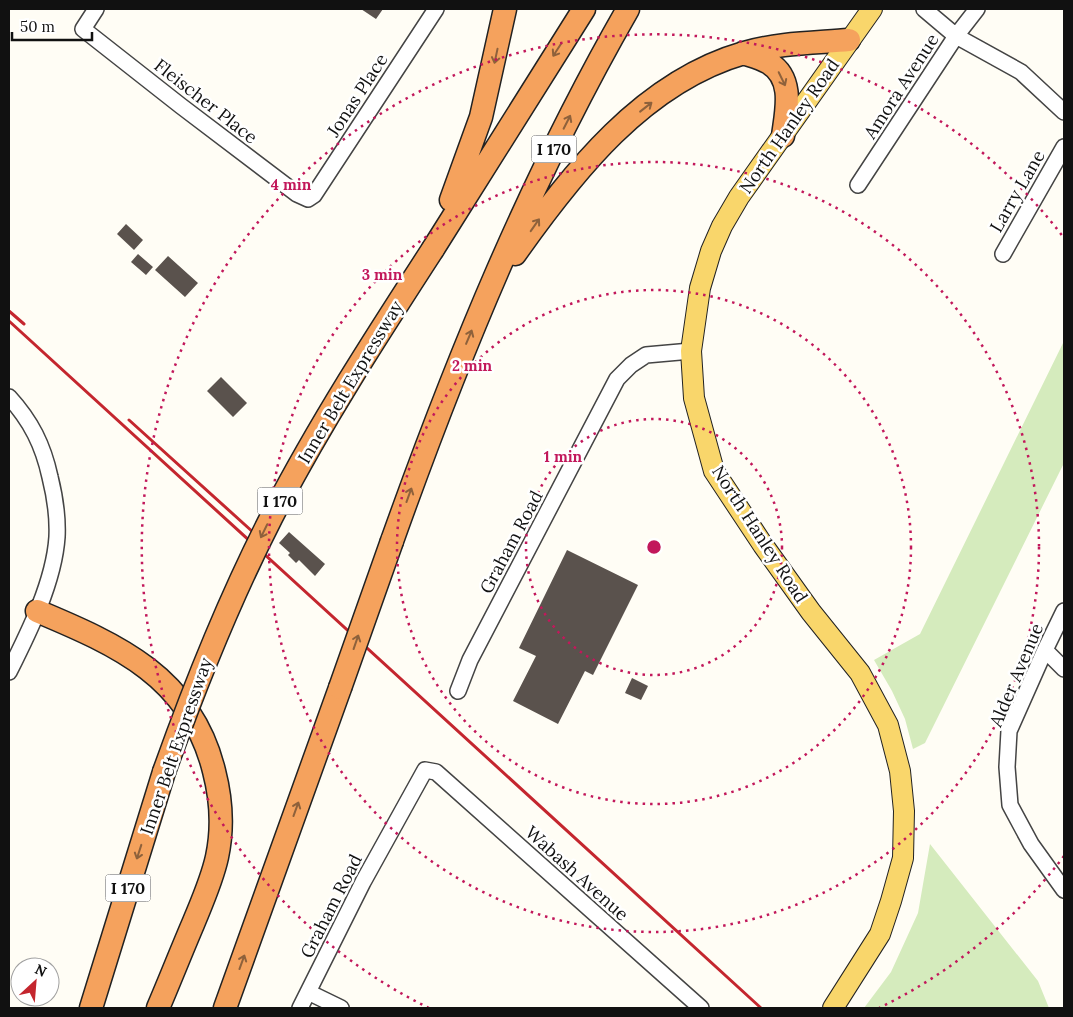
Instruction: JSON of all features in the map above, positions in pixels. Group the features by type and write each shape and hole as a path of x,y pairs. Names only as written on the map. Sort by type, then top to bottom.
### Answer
{"highway":[{"path":"433,249 481,117 506,9"},
{"name":"Inner Belt Expressway","path":"91,1007 164,772 209,654 236,590 271,519 308,449 348,381 584,9"},
{"name":"I 170","path":"225,1008 441,408 487,293 551,155 628,9"},
{"path":"487,293 574,174 602,144 631,118 688,77 713,64 743,53 792,44 849,40"},
{"path":"743,53 771,64 782,77 787,93 782,136"},
{"path":"37,611 70,637 127,667 145,680 180,719 199,759 209,807 209,829 204,860 188,906 146,1008"},
{"path":"37,611 113,645 144,665 162,680 179,698 196,724 212,761 218,784 220,806 220,832 217,856 199,911 158,1008"}],"main road":[{"name":"North Hanley Road","path":"833,1008 859,970 880,934 903,858 904,811 900,771 888,725 860,673 811,612 763,545 714,471 694,398 691,351 700,288 718,234 739,198 872,9"}],"street":[{"name":"Fleischer Place","path":"96,9 83,29 189,112 297,194 308,200"},
{"name":"Jonas Place","path":"308,200 314,195 436,9"},
{"path":"924,9 956,36 1021,72 1064,112"},
{"name":"Amora Avenue","path":"858,185 956,36 977,9"},
{"name":"Larry Lane","path":"1003,254 1064,147"},
{"name":"Graham Road","path":"458,691 470,660 617,379 631,365 646,356 691,351"},
{"path":"9,397 33,428 47,463 56,504 57,537 52,567 37,611 9,672"},
{"name":"Alder Avenue","path":"1064,610 1009,731 1008,776 1010,804 1031,844 1064,890"},
{"path":"1045,650 1064,669"},
{"name":"Graham Road","path":"300,1008 363,882 426,770"},
{"name":"Wabash Avenue","path":"426,770 436,772 701,1008"},
{"path":"308,992 341,1008"}],"green space":[{"path":"1064,341 1064,463 925,743 913,749 905,719 892,691 874,660 920,634"},
{"path":"930,844 1038,981 1049,1008 864,1008 891,972 918,913"}],"building":[{"path":"361,9 383,9 376,19"},
{"path":"126,224 143,240 134,250 117,234"},
{"path":"138,254 153,267 146,275 131,262"},
{"path":"168,256 198,283 185,297 155,270"},
{"path":"221,377 247,403 233,417 207,391"},
{"path":"289,532 325,564 315,576 299,560 296,563 288,555 290,553 279,543"},
{"path":"567,550 638,585 593,675 585,671 558,724 513,701 536,656 519,648"},
{"path":"632,678 648,686 641,700 625,693"}],"railway":[{"path":"9,311 24,324"},
{"path":"9,321 761,1008"},
{"path":"129,420 254,533"}]}
